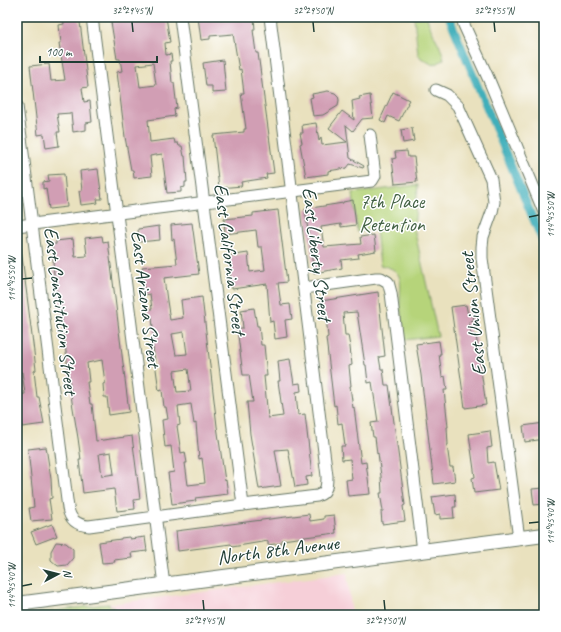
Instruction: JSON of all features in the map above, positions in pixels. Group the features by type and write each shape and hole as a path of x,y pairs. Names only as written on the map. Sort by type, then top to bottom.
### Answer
{"main road":[{"name":"North 8th Avenue","path":"17,604 544,535"}],"street":[{"name":"East Arizona Street","path":"92,17 164,585"},
{"name":"East California Street","path":"180,17 243,505"},
{"name":"East Liberty Street","path":"243,505 317,496 322,494 327,487 270,17"},
{"path":"462,17 464,25 489,80 544,212"},
{"name":"East Union Street","path":"436,90 447,95 458,106 488,171 493,189 492,212 483,237 482,258 519,539"},
{"name":"East Constitution Street","path":"17,106 69,514 73,520 80,525 89,526 155,517"},
{"path":"17,226 374,179 375,176 370,135"},
{"path":"304,288 376,278 386,280 388,282 391,293 423,551"},
{"path":"155,517 243,505"}],"shaded area":[{"path":"347,573 352,615 33,615 34,614"}],"green space":[{"path":"414,17 427,17 430,28 443,54 444,59 438,63 433,65 421,58 418,54"},
{"name":"7th Place Retention","path":"418,185 414,228 438,336 405,340 400,303 400,278 394,270 380,265 376,229 357,232 353,193"},
{"path":"108,604 113,607 117,615 38,615 38,613"}],"building":[{"path":"63,17 78,17 80,22 88,87 82,88 84,102 90,101 92,122 86,123 86,130 73,132 71,113 57,114 60,132 57,132 59,146 46,148 44,134 38,135 30,66 49,64 51,81 65,80 59,43 61,43 59,25 64,24"},
{"path":"120,17 166,17 170,42 165,43 166,55 171,54 172,61 170,61 172,83 174,83 177,108 174,109 175,116 148,120 150,142 174,139 175,143 182,146 185,156 187,182 185,182 185,187 181,188 181,192 167,193 162,154 150,156 152,176 134,178 133,170 131,170 125,137 117,72 122,71 120,59 117,59 111,22 120,21","holes":["153,63 156,85 140,87 137,65"]},
{"path":"198,17 220,17 221,20 254,17 255,30 253,30 256,53 258,53 274,173 266,174 267,178 241,182 242,186 219,188 213,135 244,132 244,129 246,129 241,93 244,93 241,69 239,70 233,34 210,36 210,39 201,40"},
{"path":"223,60 226,92 212,93 212,86 206,86 203,63"},
{"path":"328,91 335,93 338,96 338,106 323,115 313,116 310,98 313,97 312,94"},
{"path":"393,92 409,100 399,121 388,116 385,123 380,120"},
{"path":"370,95 373,118 362,119 353,131 346,125 350,158 364,166 363,168 350,164 347,168 328,171 328,174 306,177 300,144 302,143 300,133 303,133 302,125 316,123 319,141 321,138 322,145 347,142 329,128 342,111 354,120 352,101 360,99 359,97"},
{"path":"412,128 414,141 403,143 401,130"},
{"path":"407,151 408,157 414,157 417,182 395,184 392,159 396,158 395,152"},
{"path":"98,169 102,199 97,199 98,203 81,205 79,191 82,191 80,171"},
{"path":"64,174 67,207 49,209 46,188 43,189 43,182 49,181 48,175"},
{"path":"353,200 356,225 341,227 341,224 321,227 324,247 361,244 360,237 374,235 376,251 358,254 359,258 341,260 342,268 314,273 305,209"},
{"path":"278,210 287,282 278,283 281,305 290,304 292,319 285,320 287,337 275,339 273,321 270,322 267,284 232,289 228,256 248,253 250,272 265,270 262,247 258,247 256,230 225,234 224,219 253,216 253,213"},
{"path":"192,223 199,274 164,278 167,301 170,320 183,318 181,300 202,297 217,426 228,494 195,498 196,501 172,504 168,473 174,472 171,446 165,447 162,420 168,419 166,407 164,407 162,390 159,391 152,340 154,340 152,317 148,317 147,309 152,309 150,294 145,295 142,267 177,264 174,239 172,240 171,225","holes":["184,332 187,354 176,355 172,334","188,369 191,391 177,392 174,371","191,404 194,424 196,423 199,459 202,458 205,483 188,485 185,452 181,453 177,426 180,425 178,406"]},
{"path":"159,226 160,240 139,242 138,229"},
{"path":"102,236 103,242 108,241 129,412 109,415 107,397 104,397 103,384 105,383 102,360 87,363 89,382 87,382 90,404 92,404 96,441 132,436 140,499 134,500 135,509 117,511 114,489 83,493 79,460 81,460 72,402 61,311 54,275 52,245 56,244 56,241 73,239 75,257 87,256 85,238","holes":["111,452 114,474 102,476 99,454"]},
{"path":"21,248 36,370 34,371 37,397 39,397 44,424 22,427 20,407 18,407 17,397 17,395 25,394 22,372 17,373 17,249"},
{"path":"378,292 385,356 379,357 381,369 383,369 385,385 389,385 405,505 403,506 405,521 382,524 381,511 383,511 380,493 382,493 381,476 375,437 373,437 371,423 378,422 372,382 368,383 357,312 343,313 345,335 348,335 350,347 352,365 349,366 350,386 361,463 366,462 370,494 348,496 346,480 352,479 350,459 342,460 341,446 345,446 342,423 338,424 336,405 334,406 326,338 328,337 326,316 323,316 321,301"},
{"path":"466,305 468,315 473,314 474,321 469,322 471,335 476,335 486,405 465,408 451,307"},
{"path":"254,308 257,326 259,326 261,345 264,345 267,376 264,376 268,418 283,416 278,381 280,381 278,361 290,359 294,384 300,383 301,391 296,392 298,415 305,414 312,476 306,477 307,485 295,487 288,449 275,450 281,486 259,489 250,434 247,402 253,402 249,375 243,375 237,328 243,328 241,310"},
{"path":"439,341 442,377 445,376 447,390 444,390 448,427 447,445 450,467 453,467 455,481 434,484 416,344"},
{"path":"544,423 544,439 525,442 523,426"},
{"path":"490,431 492,447 487,448 488,463 494,462 499,490 474,493 472,478 475,477 469,434"},
{"path":"46,447 51,479 52,498 49,499 52,519 31,521 29,508 34,507 28,449"},
{"path":"544,488 544,504 534,505 532,489"},
{"path":"455,494 456,507 453,507 454,518 440,519 440,514 435,515 432,497"},
{"path":"309,514 310,521 324,519 324,516 334,515 336,533 282,540 282,543 268,545 268,541 232,547 231,544 178,551 176,531"},
{"path":"52,524 57,536 36,544 31,532"},
{"path":"129,537 130,539 145,537 147,551 131,553 132,558 102,563 99,542"},
{"path":"56,542 66,543 73,549 73,558 67,565 58,566 51,560 51,551"}],"waterway":[{"path":"449,17 544,245"}]}
